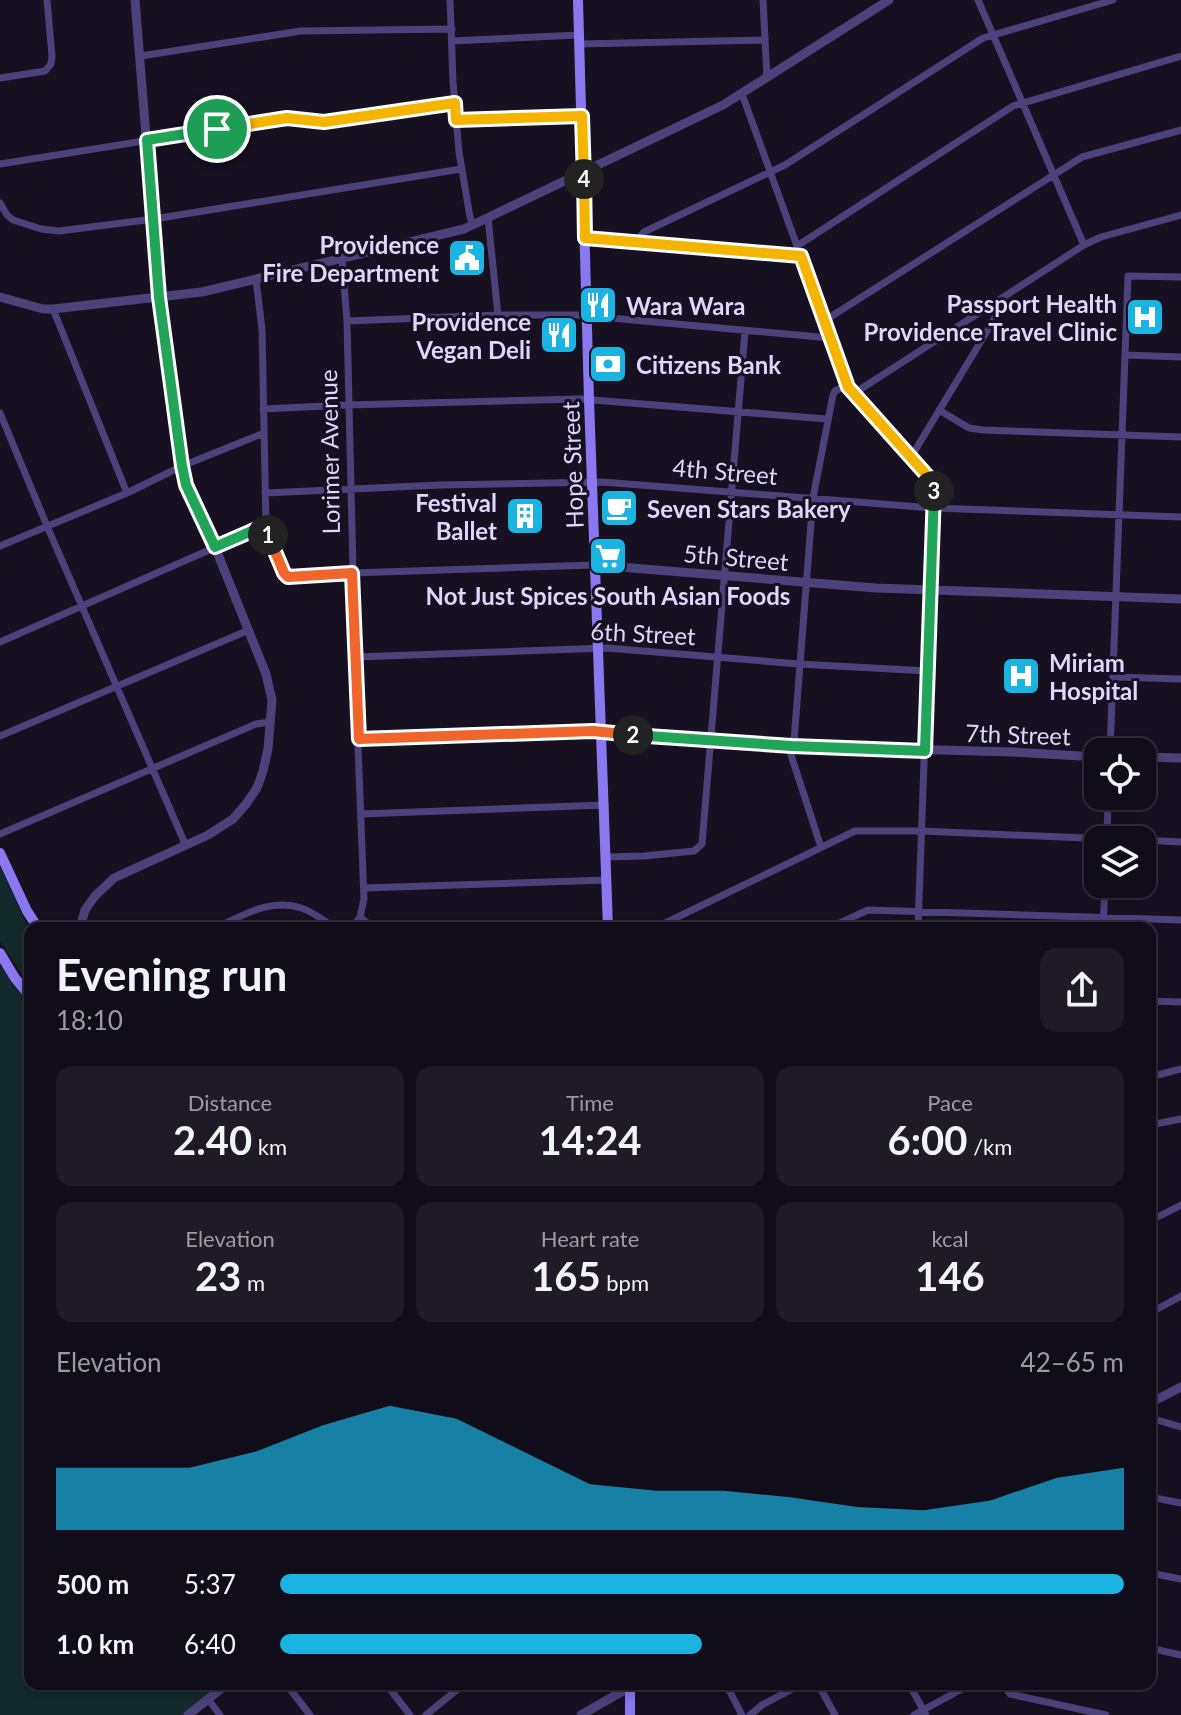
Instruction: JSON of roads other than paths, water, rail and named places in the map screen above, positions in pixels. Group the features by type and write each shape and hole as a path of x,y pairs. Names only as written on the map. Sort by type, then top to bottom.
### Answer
{"main road":[{"name":"Hope Street","path":"578,0 608,922"},
{"path":"0,853 34,922"},
{"path":"0,953 24,987"},
{"path":"630,1715 632,1690"}],"street":[{"path":"0,78 47,70 51,64 47,0"},
{"path":"82,922 85,910 104,886 220,828 246,804 257,788 263,771 272,700 249,630 186,485 182,466 159,297 135,0"},
{"path":"450,0 461,169 473,225"},
{"path":"763,0 767,78"},
{"path":"0,297 53,309 202,292 450,233 488,218 723,105 889,0"},
{"path":"978,0 1084,245"},
{"path":"636,241 644,232 771,173 983,38 1113,0"},
{"path":"141,56 301,31 452,29"},
{"path":"452,41 765,40"},
{"path":"797,246 1013,106 1181,56"},
{"path":"742,94 847,385 934,486 918,922"},
{"path":"0,164 287,118 324,122 455,103"},
{"path":"456,120 582,116"},
{"path":"824,321 1086,155 1181,130"},
{"path":"0,203 13,220 59,231 154,219 461,169"},
{"path":"853,394 1084,245 1101,237 1181,215"},
{"path":"488,218 498,315"},
{"path":"585,238 801,256"},
{"name":"Lorimer Avenue","path":"342,259 347,321 352,573 364,888 364,906 357,922"},
{"path":"1111,738 1128,276 1181,277"},
{"path":"0,642 266,525 262,329 256,280"},
{"path":"911,457 992,323 996,302"},
{"path":"53,309 127,493"},
{"path":"347,321 498,315 588,317 830,338"},
{"path":"606,857 694,851 704,839 745,331"},
{"path":"1125,355 1181,357"},
{"path":"821,847 791,755 813,498 835,391 847,385"},
{"path":"263,409 589,400 827,419"},
{"path":"939,410 969,428 983,430 1181,437"},
{"path":"0,413 4,434 186,846"},
{"path":"0,546 264,433"},
{"name":"4th Street","path":"265,493 592,482 933,508 1181,517"},
{"name":"5th Street","path":"266,525 269,539 288,577 595,565 806,583 1181,599"},
{"path":"0,736 249,630"},
{"name":"6th Street","path":"356,657 598,649 928,671"},
{"path":"1113,677 1181,679"},
{"path":"0,834 256,724 270,722"},
{"path":"359,739 600,732"},
{"name":"7th Street","path":"600,732 792,746 1084,756"},
{"path":"1156,757 1181,758"},
{"path":"361,814 605,805"},
{"path":"667,922 860,830 1084,839"},
{"path":"1156,841 1181,842"},
{"path":"364,888 607,880"},
{"path":"1103,922 1104,898"},
{"path":"231,922 273,905 285,905 301,908 326,922"},
{"path":"842,922 868,910 1181,920"},
{"path":"360,917 366,922"},
{"path":"1156,1001 1181,1002"},
{"path":"1156,1075 1181,1069"},
{"path":"1156,1124 1181,1119"},
{"path":"1156,1218 1181,1205"},
{"path":"1156,1310 1181,1296"},
{"path":"1156,1400 1181,1387"},
{"path":"1156,1420 1181,1427"},
{"path":"1156,1498 1181,1503"},
{"path":"1156,1574 1181,1579"},
{"path":"1156,1649 1181,1655"},
{"path":"188,1715 219,1690"},
{"path":"291,1690 310,1715"},
{"path":"391,1690 410,1715"},
{"path":"426,1715 457,1690"},
{"path":"581,1715 624,1690"},
{"path":"729,1690 742,1715"},
{"path":"750,1715 791,1690"},
{"path":"821,1690 835,1715"},
{"path":"912,1690 924,1713"},
{"path":"914,1715 924,1713 961,1690"},
{"path":"1007,1690 1010,1694 1106,1715"},
{"path":"208,1699 220,1715"}],"place":[{"name":"Providence Fire Department","path":"467,258"},
{"name":"Wara Wara","path":"598,305"},
{"name":"Passport Health Providence Travel Clinic","path":"1145,317"},
{"name":"Providence Vegan Deli","path":"559,335"},
{"name":"Citizens Bank","path":"608,364"},
{"name":"Seven Stars Bakery","path":"619,508"},
{"name":"Festival Ballet","path":"525,516"},
{"name":"Not Just Spices South Asian Foods","path":"608,556"},
{"name":"Miriam Hospital","path":"1021,676"}]}
